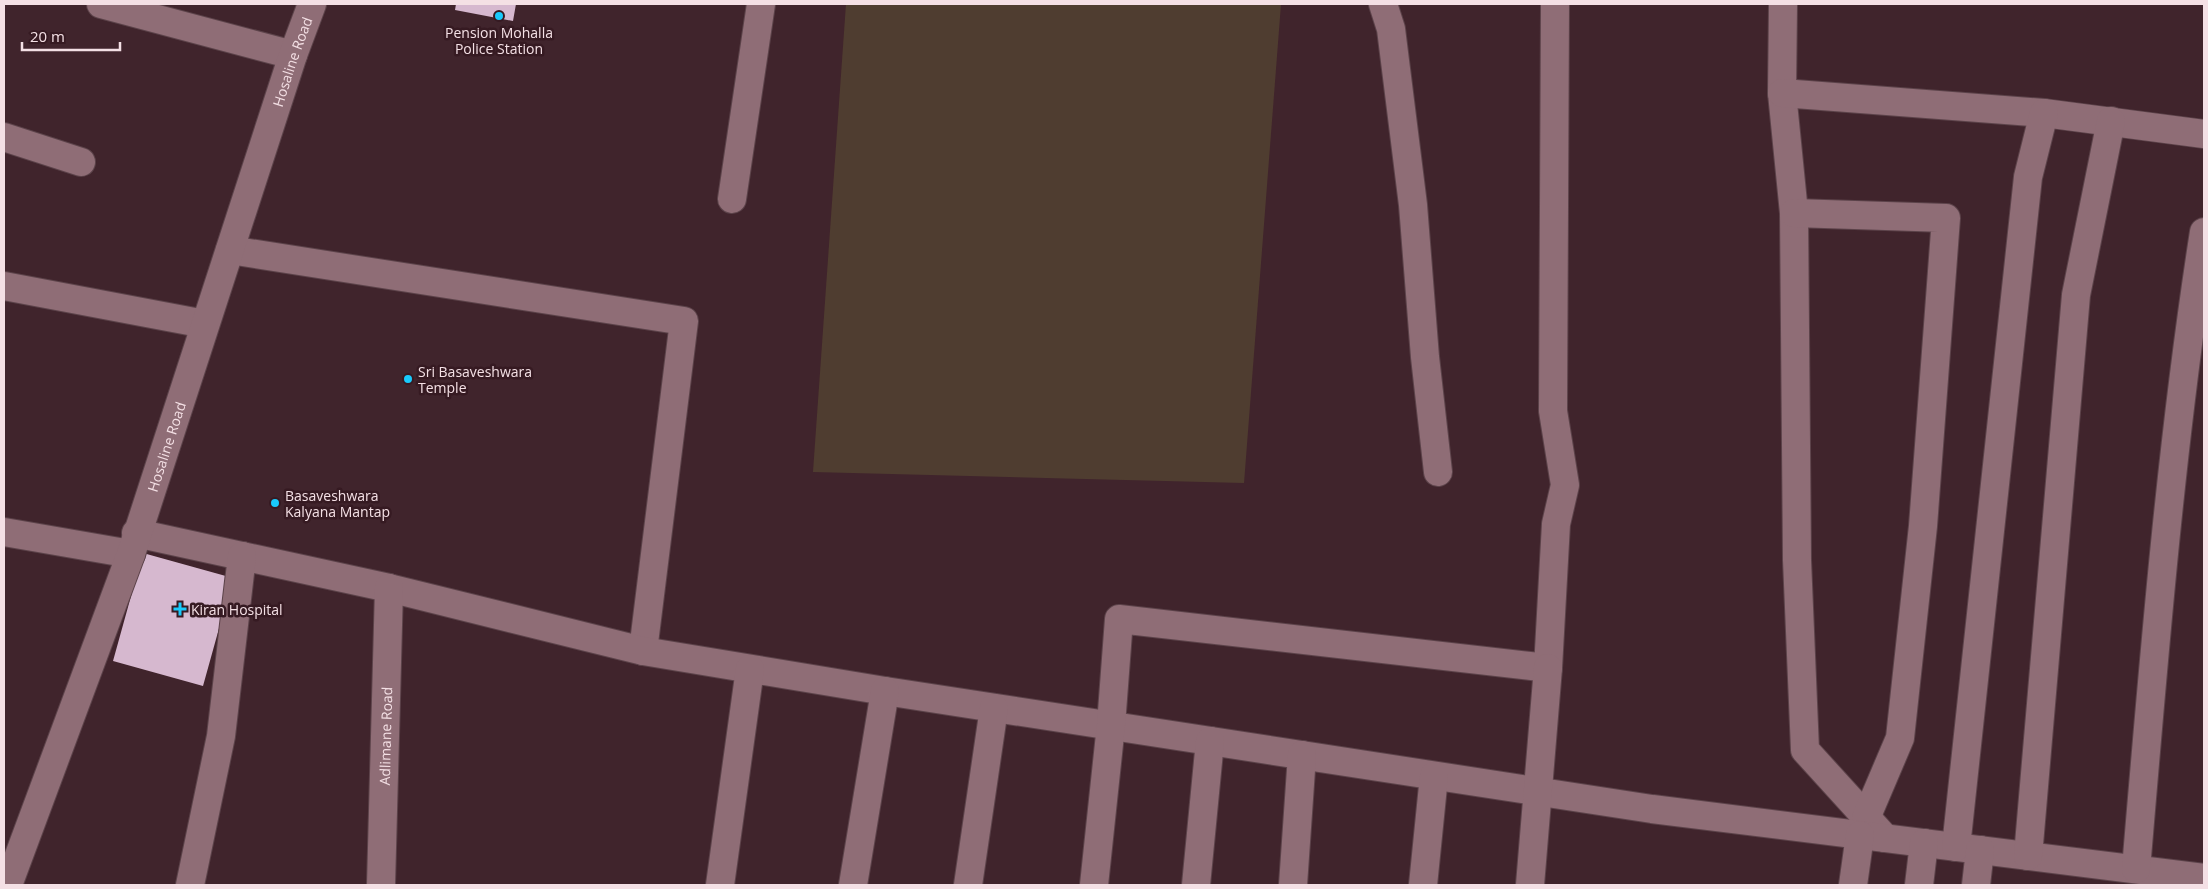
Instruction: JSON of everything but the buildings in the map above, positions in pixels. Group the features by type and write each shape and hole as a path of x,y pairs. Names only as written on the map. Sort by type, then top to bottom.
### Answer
{"street":[{"path":"101,4 293,55"},
{"name":"Hosaline Road","path":"8,885 134,543 293,55 312,4"},
{"path":"732,199 760,4"},
{"path":"1383,4 1391,29 1412,195 1425,357 1438,472"},
{"path":"1530,885 1548,668 1556,524 1565,485 1553,411 1556,4"},
{"path":"1783,4 1782,93 1794,213 1797,560 1805,750 1870,830"},
{"path":"1782,93 2044,113 2204,134"},
{"path":"1976,885 1968,849 2028,177 2044,113"},
{"path":"2028,856 2076,295 2111,121"},
{"path":"4,138 81,162"},
{"path":"1794,213 1946,218 1923,526 1900,738 1854,885"},
{"path":"2136,869 2160,593 2189,328 2204,232"},
{"path":"230,250 684,322 643,651"},
{"path":"4,286 205,324"},
{"path":"4,532 134,543 242,556 389,588 643,651 885,692 1652,809 1870,830 1924,843 2136,869 2191,880"},
{"path":"190,885 221,736 242,556"},
{"name":"Adlimane Road","path":"381,885 389,588"},
{"path":"1094,885 1111,725 1119,619 1548,668"},
{"path":"720,885 750,669"},
{"path":"853,885 885,692"},
{"path":"968,885 994,708"},
{"path":"1196,885 1210,741"},
{"path":"1293,885 1302,755"},
{"path":"1423,885 1434,776"},
{"path":"1919,885 1924,843"}],"shaded area":[{"path":"846,4 1281,4 1244,483 813,472"}],"place":[{"name":"Pension Mohalla Police Station","path":"499,16"},
{"name":"Sri Basaveshwara Temple","path":"408,379"},
{"name":"Basaveshwara Kalyana Mantap","path":"275,503"},
{"name":"Kiran Hospital","path":"180,609"}]}
